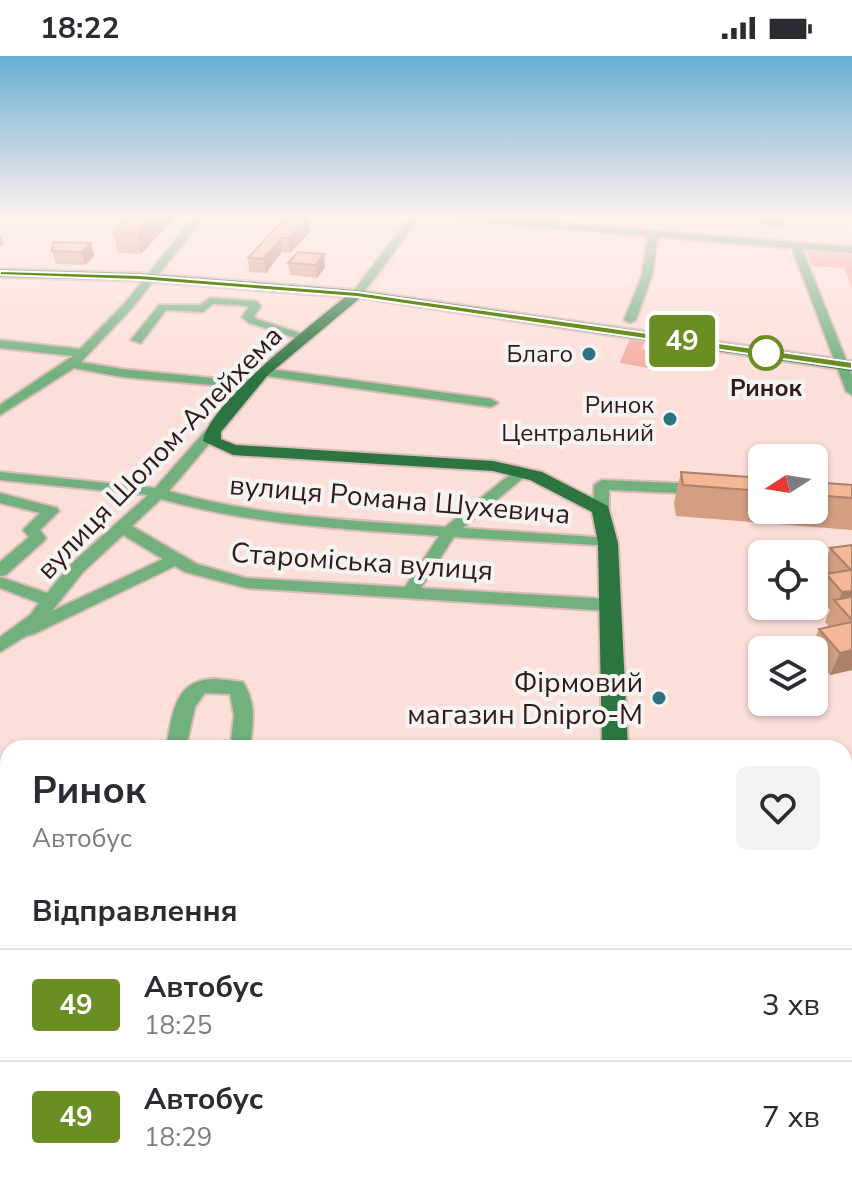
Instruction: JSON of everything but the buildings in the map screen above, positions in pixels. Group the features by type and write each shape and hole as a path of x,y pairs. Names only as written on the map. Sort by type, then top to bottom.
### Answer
{"main road":[{"path":"0,275 146,279 357,294 847,365"},
{"name":"вулиця Шолом-Алейхема","path":"213,431 263,372 357,294"},
{"path":"213,431 212,441 233,450 472,463 510,471 570,500 605,525 615,740"}],"street":[{"path":"0,411 76,358 129,305 154,270"},
{"path":"357,294 375,270"},
{"path":"630,320 648,270"},
{"path":"806,270 847,365 852,391"},
{"path":"137,340 163,307 203,309 210,301 252,303 255,306 248,317 253,321 305,337"},
{"path":"0,344 76,358 122,373 251,386"},
{"path":"263,372 491,403"},
{"name":"вулиця Шолом-Алейхема","path":"0,646 22,632 77,568 159,493 213,431"},
{"path":"410,592 451,530 510,471"},
{"name":"вулиця Романа Шухевича","path":"0,476 159,493 213,509 295,521 451,530 605,525"},
{"path":"605,525 602,485 721,490"},
{"path":"0,571 38,538 31,530 51,511 4,504"},
{"name":"Староміська вулиця","path":"123,528 191,568 246,583 609,605"},
{"path":"22,632 68,613 176,559"},
{"path":"0,582 51,601"},
{"path":"178,740 190,696 197,689 208,686 236,687 241,693 244,702 241,740"}],"shaded area":[{"path":"845,270 852,270 852,288"},
{"path":"630,338 645,340 642,349 663,353 658,366 651,365 649,368 620,363"}],"bus line":[{"name":"49","path":"0,273 139,277 357,294 852,366"}],"place":[{"name":"Ринок","path":"766,353"},
{"name":"Благо","path":"589,354"},
{"name":"Ринок Центральний","path":"670,419"},
{"name":"Фірмовий магазин Dnipro-M","path":"659,698"}]}
